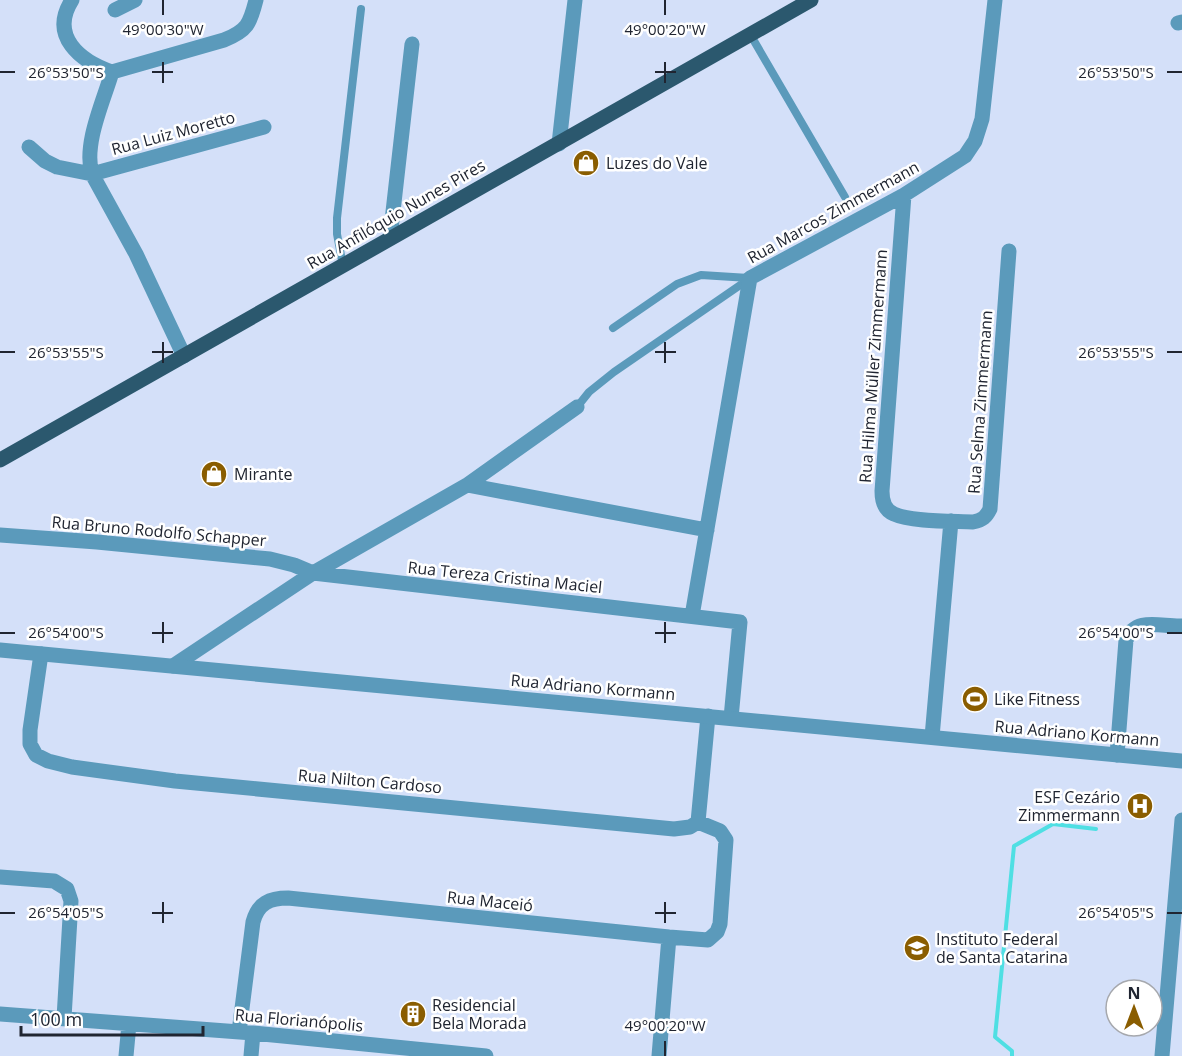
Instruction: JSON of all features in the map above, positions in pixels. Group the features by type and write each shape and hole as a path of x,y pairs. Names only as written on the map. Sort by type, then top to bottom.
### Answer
{"main road":[{"name":"Rua Anfilóquio Nunes Pires","path":"0,460 811,0"}],"street":[{"path":"72,0 63,20 65,34 74,50 97,67 112,72 239,34 248,27 256,0"},
{"path":"115,10 135,0"},
{"path":"559,144 575,0"},
{"name":"Rua Marcos Zimmermann","path":"692,616 750,278 904,195 965,156 975,141 982,119 994,0"},
{"path":"390,238 412,44"},
{"path":"112,72 92,138 89,161 92,174 136,254 184,356"},
{"name":"Rua Luiz Moretto","path":"92,174 264,127"},
{"path":"29,147 45,161 57,167 92,174"},
{"name":"Rua Hilma Müller Zimmermann","path":"904,195 882,499 885,507 893,514 911,518 951,521"},
{"name":"Rua Selma Zimmermann","path":"951,521 980,521 986,517 990,509 1009,250"},
{"path":"173,666 313,573 467,485 577,407"},
{"path":"467,485 706,530"},
{"path":"932,737 951,521"},
{"name":"Rua Bruno Rodolfo Schapper","path":"0,535 270,559 313,573"},
{"name":"Rua Tereza Cristina Maciel","path":"313,573 740,622 731,718"},
{"path":"1117,755 1126,640 1129,633 1135,627 1144,625 1182,626"},
{"name":"Rua Adriano Kormann","path":"0,651 1182,761"},
{"name":"Rua Nilton Cardoso","path":"41,654 30,744 36,754 48,761 72,767 175,781 674,829 690,827 698,822"},
{"path":"698,822 708,716"},
{"path":"1162,1056 1182,820"},
{"name":"Rua Maceió","path":"251,1056 246,1033 253,922 260,907 274,899 288,898 705,940 714,936 719,928 726,840 720,831 698,822"},
{"path":"0,877 54,881 67,889 71,901 64,1018"},
{"path":"659,1056 669,938"},
{"name":"Rua Florianópolis","path":"0,1014 246,1033 364,1050 486,1056"},
{"path":"126,1056 129,1024"}],"lane":[{"path":"343,266 337,234 337,219 361,9"},
{"path":"750,34 845,197"},
{"path":"613,328 676,284 701,275 750,278"},
{"path":"577,407 589,392 614,372 750,278"}],"waterway":[{"path":"1012,1056 1012,1051 995,1037 1014,846 1053,824 1096,829"}],"place":[{"name":"Luzes do Vale","path":"586,163"},
{"name":"Mirante","path":"214,474"},
{"name":"Like Fitness","path":"975,699"},
{"name":"ESF Cezário Zimmermann","path":"1140,806"},
{"name":"Instituto Federal de Santa Catarina","path":"917,948"},
{"name":"Residencial Bela Morada","path":"413,1014"}]}
